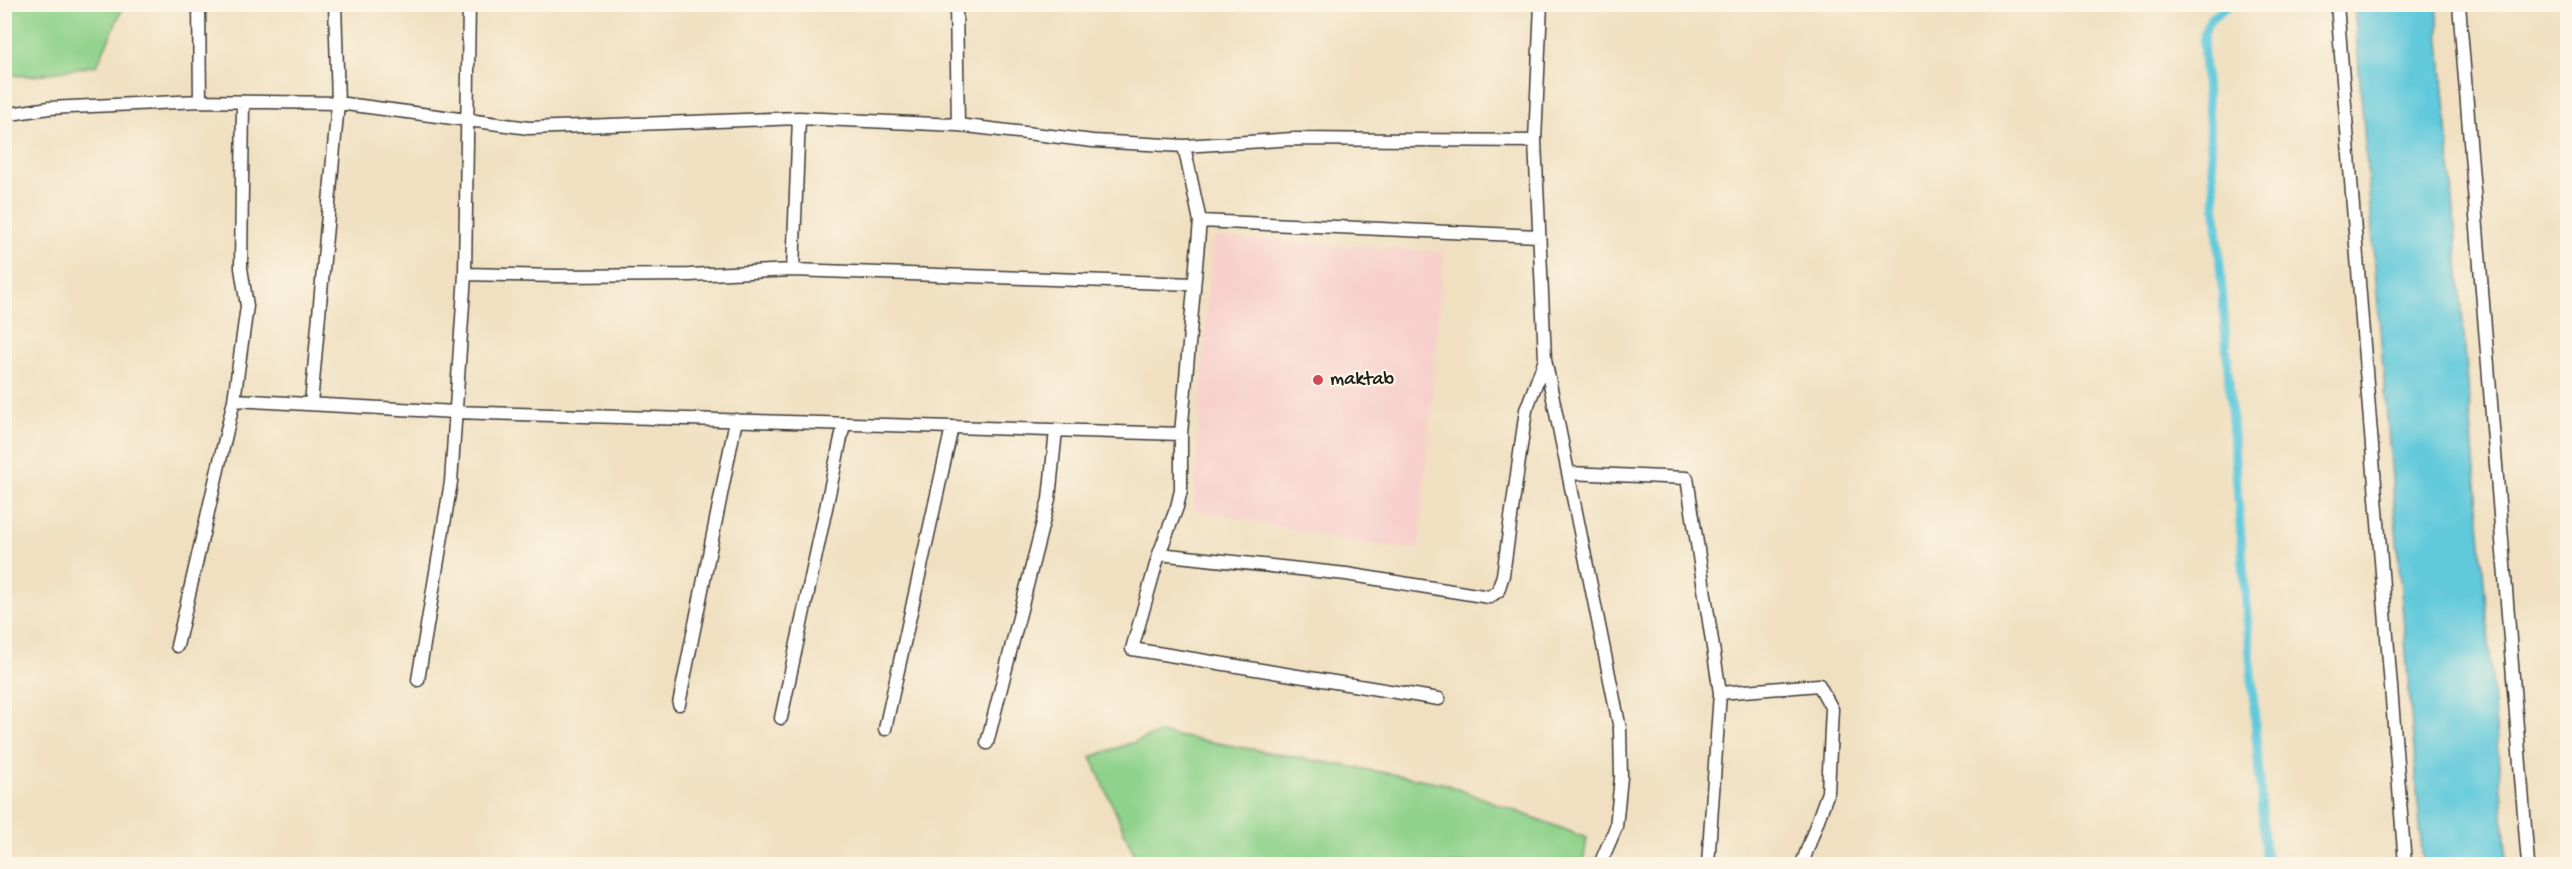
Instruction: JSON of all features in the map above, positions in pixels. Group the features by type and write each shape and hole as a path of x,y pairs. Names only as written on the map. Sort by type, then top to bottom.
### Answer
{"street":[{"path":"199,4 200,101"},
{"path":"311,404 338,103 334,4"},
{"path":"418,680 451,482 465,274 469,4"},
{"path":"956,4 958,124"},
{"path":"1541,4 1535,141 1545,359 1620,729 1622,777 1616,827 1600,864"},
{"path":"2337,4 2405,864"},
{"path":"2459,4 2528,864"},
{"path":"4,115 49,108 200,101 338,103 529,128 799,118 958,124 1093,141 1184,146 1293,139 1535,141"},
{"path":"177,646 234,400 247,306 241,267 243,102"},
{"path":"793,270 799,118"},
{"path":"1184,146 1200,221 1181,434 1181,490 1159,554 1132,649 1439,699"},
{"path":"1200,221 1538,236"},
{"path":"465,274 667,275 793,270 1194,285"},
{"path":"1159,554 1346,574 1489,597 1498,591 1503,575 1526,410 1545,359"},
{"path":"234,400 455,412 1181,434"},
{"path":"678,704 736,420"},
{"path":"781,718 844,424"},
{"path":"885,729 952,427"},
{"path":"987,743 1049,499 1056,430"},
{"path":"1568,473 1687,478 1720,693 1708,864"},
{"path":"1720,693 1819,685 1832,709 1828,792 1802,864"}],"shaded area":[{"name":"maktab","path":"1212,237 1444,252 1419,549 1351,542 1193,509"}],"green space":[{"path":"5,4 124,5 97,65 32,76 5,75"},
{"path":"1160,733 1442,783 1587,838 1583,864 1177,864 1136,858 1091,757"}],"water":[{"path":"2354,5 2437,5 2507,864 2423,864"}],"waterway":[{"path":"2231,4 2208,23 2203,42 2266,864"}],"place":[{"name":"maktab","path":"1318,380"}]}
